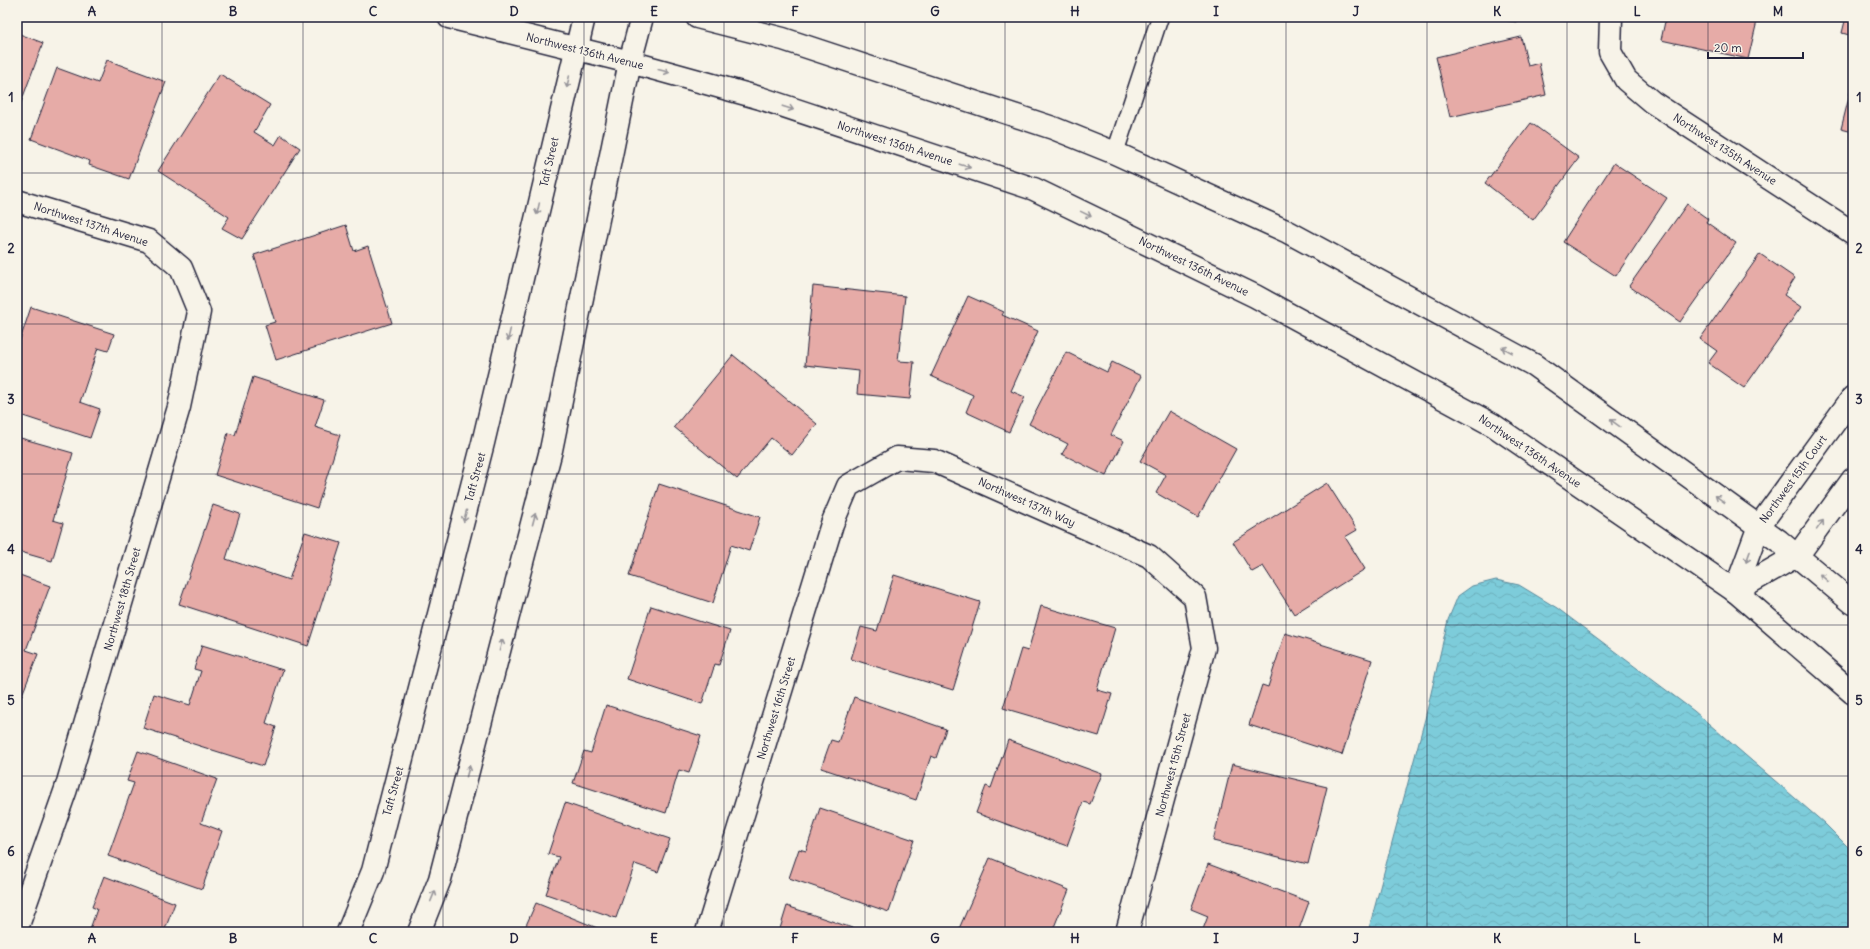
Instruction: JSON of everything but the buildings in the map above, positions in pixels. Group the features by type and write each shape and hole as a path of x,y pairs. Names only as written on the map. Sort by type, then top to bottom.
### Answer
{"street":[{"name":"Northwest 136th Avenue","path":"449,17 630,62 760,98 1034,189 1255,296 1493,425 1735,591 1853,693"},
{"name":"Taft Street","path":"348,932 373,871 484,443 584,17"},
{"path":"419,932 440,879 551,450 630,62 642,17"},
{"path":"697,17 783,38 1053,128 1115,153 1288,232 1534,365 1798,555 1853,603"},
{"name":"Northwest 135th Avenue","path":"1611,17 1610,52 1626,80 1652,102 1853,233"},
{"name":"Northwest 137th Avenue","path":"17,200 149,241 181,268"},
{"name":"Northwest 18th Street","path":"17,928 66,789 178,407 199,312 181,268"},
{"name":"Northwest 15th Court","path":"1735,591 1759,526 1853,397"},
{"name":"Northwest 137th Way","path":"848,486 897,458 934,461 1149,556 1194,597"},
{"path":"1735,591 1798,555 1853,479"},
{"name":"Northwest 16th Street","path":"707,932 832,524 848,486"},
{"name":"Northwest 15th Street","path":"1127,932 1204,648 1194,597"}],"lane":[{"path":"1115,153 1160,17"}],"water":[{"path":"1496,580 1519,585 1557,608 1694,711 1824,823 1853,852 1853,932 1368,932 1425,719 1448,620 1458,596 1472,586"}]}
